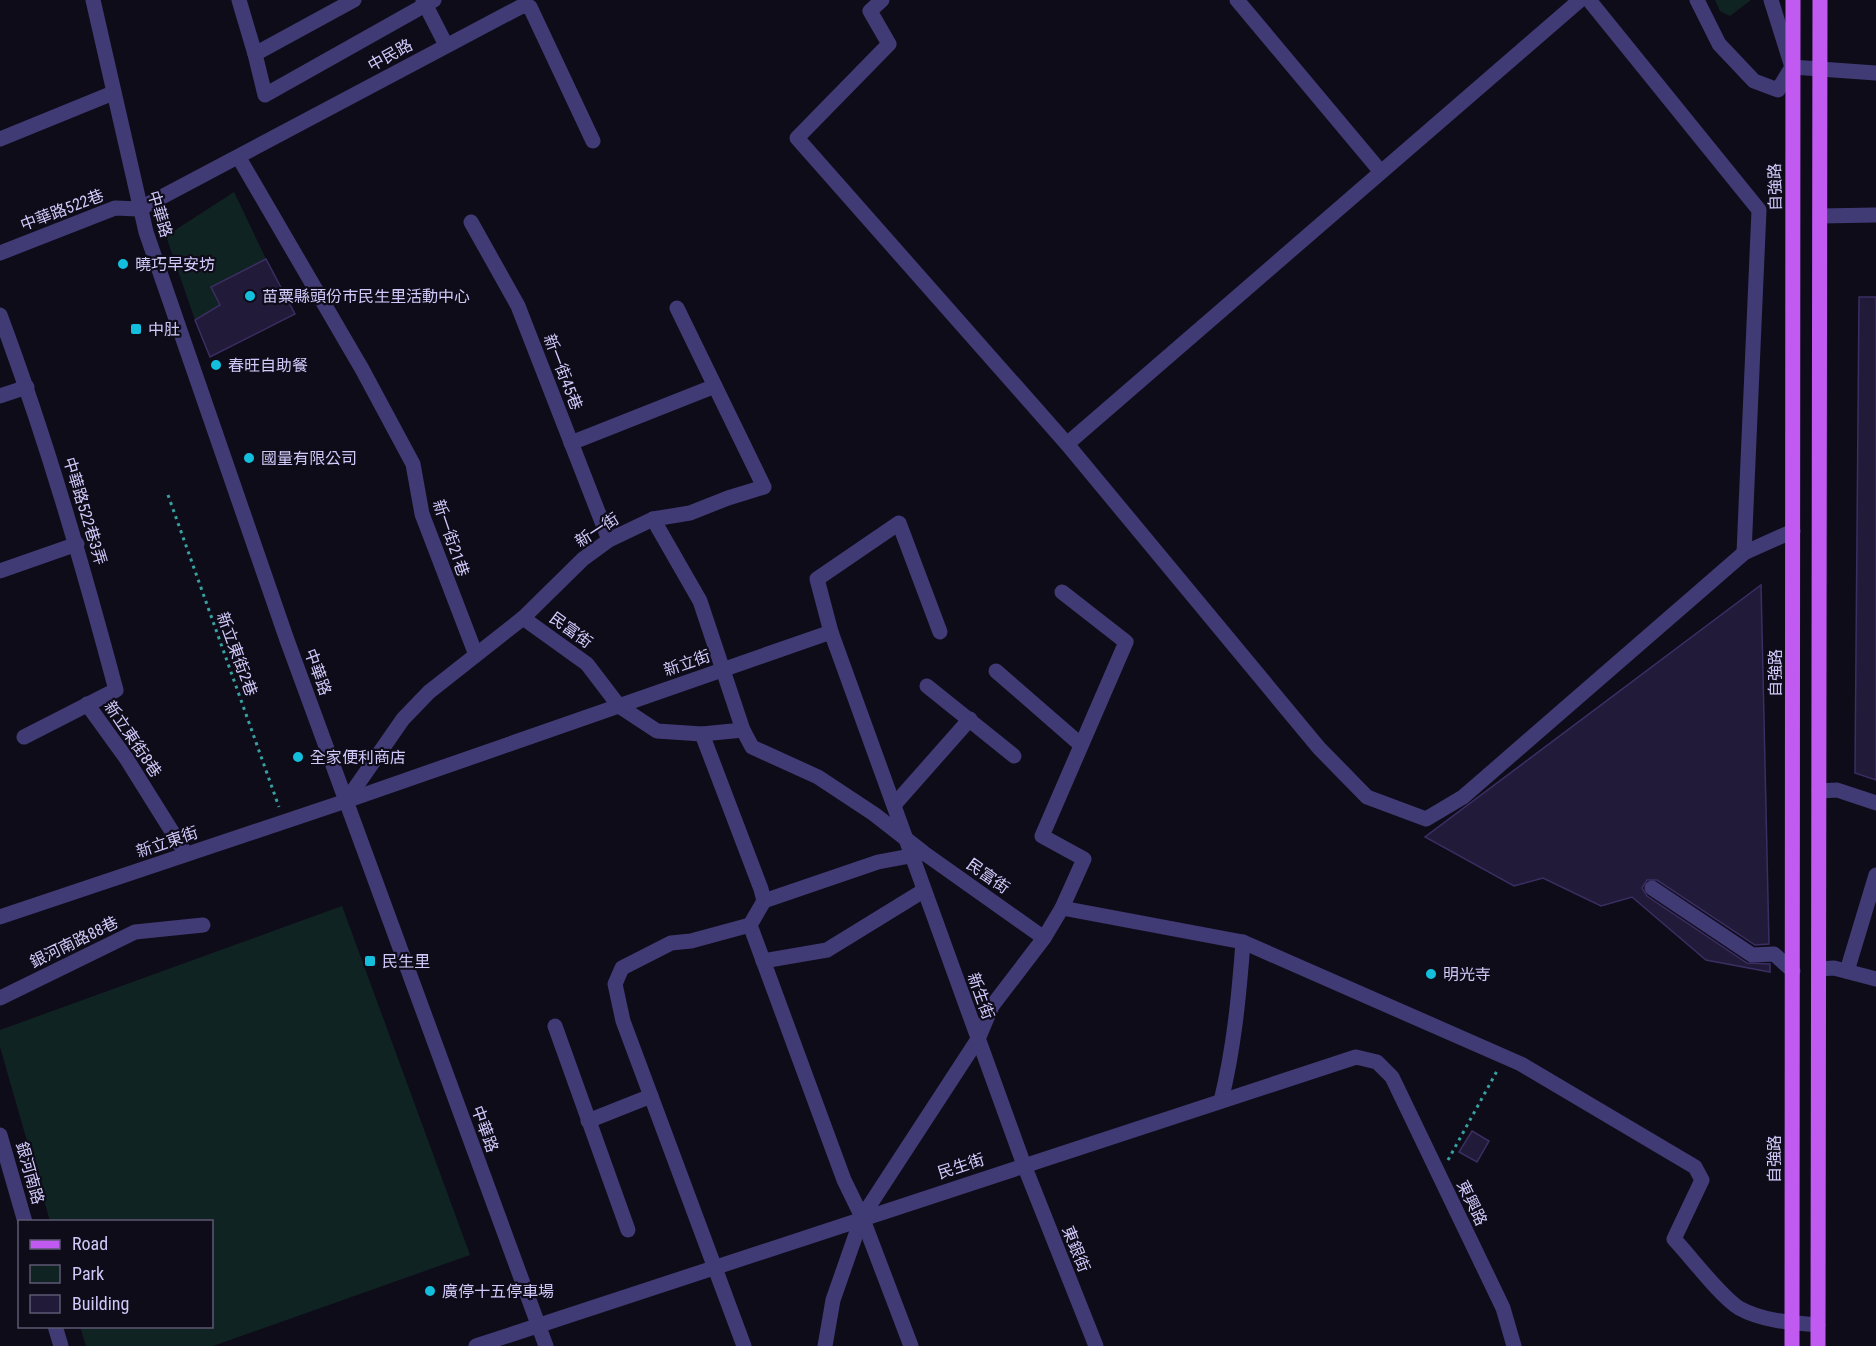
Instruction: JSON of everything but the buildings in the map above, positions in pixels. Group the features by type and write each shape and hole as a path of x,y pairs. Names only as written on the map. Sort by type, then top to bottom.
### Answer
{"main road":[{"name":"自強路","path":"1792,1346 1793,0"},
{"path":"1818,1346 1820,0"},
{"path":"1794,219 1820,216"},
{"path":"1793,531 1818,529"},
{"path":"1792,971 1820,969"}],"street":[{"name":"中華路","path":"93,0 139,209 287,640 546,1346"},
{"path":"239,0 265,96 428,2 446,45"},
{"path":"255,54 354,0"},
{"path":"882,0 870,11 889,44 797,138 1067,444 1319,748 1367,797 1426,819 1463,796 1744,553 1793,531"},
{"path":"1237,0 1381,172"},
{"path":"1067,444 1580,0"},
{"path":"1589,0 1759,210 1744,553"},
{"path":"1696,0 1719,44 1754,81 1778,90 1792,67 1771,0"},
{"name":"中民路","path":"139,209 240,158 522,6 530,7 593,141"},
{"path":"1792,67 1820,71 1876,73"},
{"path":"0,139 113,93"},
{"name":"新一街21巷","path":"240,158 362,369 413,464 422,514 476,655"},
{"name":"中華路522巷","path":"0,253 115,208 139,209"},
{"path":"1820,216 1876,215"},
{"name":"新一街45巷","path":"471,222 518,306 609,540"},
{"name":"新一街","path":"346,801 403,720 429,692 523,618 583,560 609,540 653,519 690,513 764,487 677,308"},
{"name":"中華路522巷3弄","path":"0,315 27,387 77,544 116,690 87,704"},
{"path":"571,443 715,386"},
{"path":"0,396 27,387"},
{"path":"653,519 700,601 742,730 752,747 818,777 874,814 905,838"},
{"path":"905,838 831,632 817,579 899,523 940,632"},
{"path":"0,571 77,544"},
{"path":"825,1346 833,1300 862,1217 978,1040 992,1006 1044,938 1062,908 1084,859 1042,836 1126,642 1062,592"},
{"name":"民富街","path":"523,618 587,664 619,706 657,731 702,734 742,730"},
{"name":"新立街","path":"346,801 831,632"},
{"path":"996,671 1081,745"},
{"path":"927,686 1014,756"},
{"name":"新立東街8巷","path":"24,737 87,704 126,758 186,854"},
{"path":"894,805 969,719"},
{"path":"702,734 764,902"},
{"path":"1819,791 1837,790 1876,803"},
{"name":"新立東街","path":"0,917 346,801"},
{"name":"新生街","path":"905,838 918,855 923,891 1024,1165"},
{"path":"744,1346 623,1021 615,984 622,968 671,943 691,941 750,925 764,902 878,862 918,855"},
{"name":"民富街","path":"918,855 1044,938"},
{"path":"1847,971 1876,874"},
{"path":"1652,888 1752,955 1774,954 1792,971"},
{"path":"763,961 827,950 923,891"},
{"path":"1062,908 1243,942 1508,1058 1695,1167 1702,1180 1674,1239 1738,1307 1761,1317 1792,1323 1818,1324"},
{"path":"750,925 844,1180 862,1217 911,1346"},
{"name":"銀河南路88巷","path":"0,998 135,932 203,926"},
{"path":"1221,1101 1238,1015 1243,942"},
{"path":"1820,969 1834,968 1876,979"},
{"path":"555,1026 628,1230"},
{"name":"民生街","path":"476,1346 537,1324 716,1268 862,1217 1356,1057 1377,1062 1392,1077"},
{"name":"東興路","path":"1392,1077 1503,1308 1514,1346"},
{"path":"588,1120 651,1096"},
{"name":"銀河南路","path":"0,1136 25,1220"},
{"name":"東銀街","path":"1024,1165 1096,1346"},
{"path":"56,1328 61,1346"}],"path":[{"name":"新立東街2巷","path":"168,495 284,821"},
{"path":"1439,1177 1489,1082 1508,1058"}],"green space":[{"path":"1715,0 1751,0 1730,16 1720,11"},
{"path":"234,192 266,259 211,287 220,305 195,320 166,236"},
{"path":"342,906 470,1255 213,1346 86,1346 80,1328 213,1328 213,1220 50,1220 0,1047 0,1030"}],"place":[{"name":"曉巧早安坊","path":"123,264"},
{"name":"苗粟縣頭份巿民生里活動中心","path":"250,296"},
{"name":"中肚","path":"136,329"},
{"name":"春旺自助餐","path":"216,365"},
{"name":"國量有限公司","path":"249,458"},
{"name":"全家便利商店","path":"298,757"},
{"name":"民生里","path":"370,961"},
{"name":"明光寺","path":"1431,974"},
{"name":"廣停十五停車場","path":"430,1291"}]}
